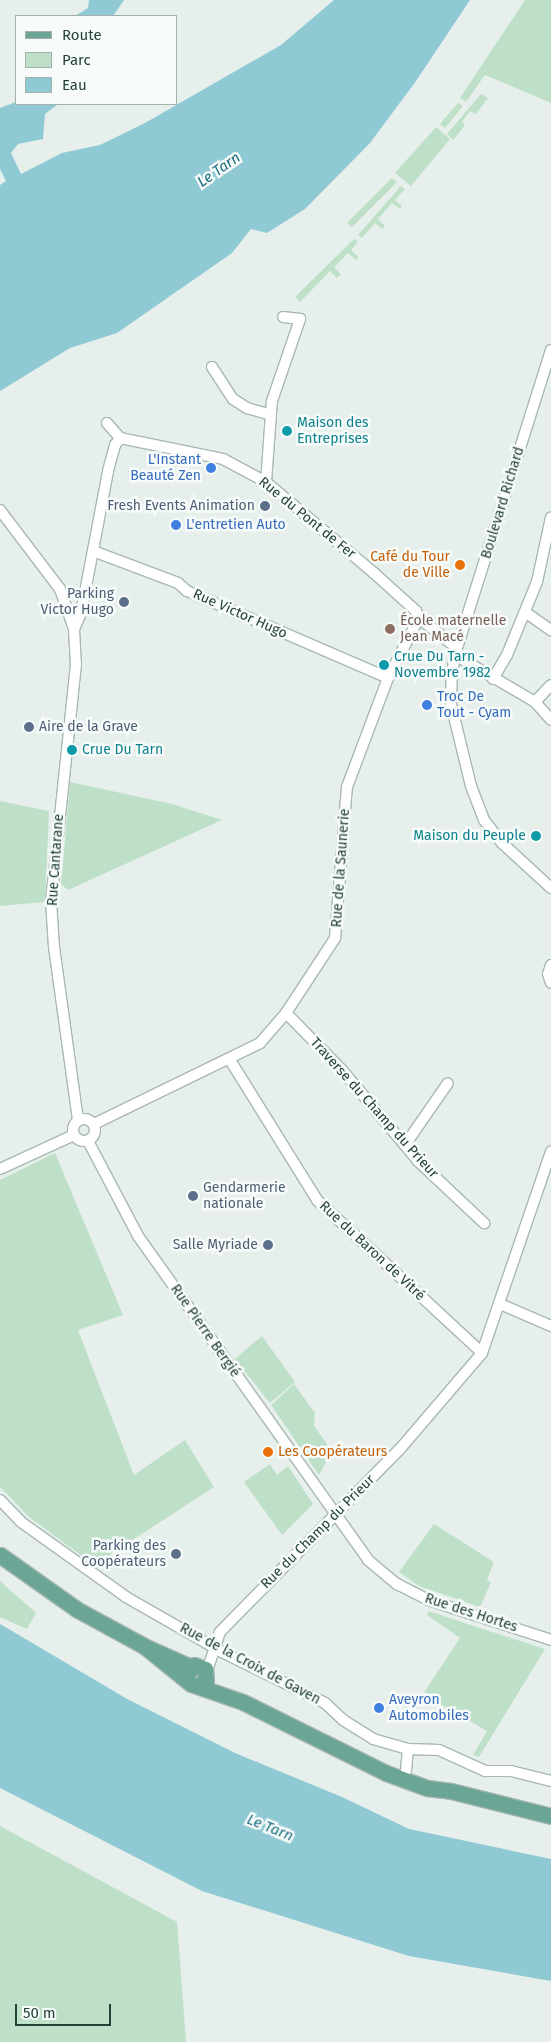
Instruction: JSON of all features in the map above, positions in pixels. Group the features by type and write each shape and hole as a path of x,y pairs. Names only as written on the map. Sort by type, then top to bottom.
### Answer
{"main road":[{"path":"0,1556 78,1610 197,1674 243,1702 366,1760 386,1773 428,1788 451,1791 551,1816"},
{"path":"366,1760 406,1771 451,1791"}],"street":[{"path":"266,482 272,401 300,320 283,317"},
{"name":"Boulevard Richard","path":"551,350 456,652 451,704 476,802 494,835 551,888"},
{"path":"212,367 233,399 247,408 271,415"},
{"path":"107,423 120,438"},
{"name":"Rue du Pont de Fer","path":"120,438 223,459 266,482 374,573 456,652 493,679 535,702 551,720"},
{"name":"Rue Cantarane","path":"74,629 81,613 108,471 115,445 120,438"},
{"name":"Rue Cantarane","path":"0,510 60,589 74,629 76,664 51,901 54,947 78,1120"},
{"path":"493,679 507,655 526,612 536,582 551,517"},
{"name":"Rue Victor Hugo","path":"93,551 178,583 187,591 388,678"},
{"path":"526,612 551,630"},
{"name":"Rue de la Saunerie","path":"94,1124 260,1044 286,1013 335,938 347,787 388,678 419,618"},
{"path":"535,702 551,685"},
{"path":"551,965 548,974 551,983"},
{"name":"Traverse du Champ du Prieur","path":"286,1013 342,1070 405,1145 484,1222"},
{"name":"Rue du Baron de Vitré","path":"230,1060 317,1200 482,1353"},
{"path":"405,1145 448,1083"},
{"path":"85,1119 94,1124 95,1132 88,1141 78,1140 74,1135 74,1125 78,1120 85,1119"},
{"path":"0,1169 74,1135"},
{"name":"Rue Pierre Bergié","path":"88,1141 138,1236 334,1514"},
{"name":"Rue du Champ du Prieur","path":"197,1674 220,1632 400,1449 482,1353 551,1151"},
{"path":"500,1304 551,1326"},
{"name":"Rue de la Croix de Gaven","path":"0,1500 21,1522 96,1578 214,1646 325,1703 342,1720 373,1739 408,1749 439,1750 485,1771 511,1772 551,1781"},
{"name":"Rue des Hortes","path":"334,1514 368,1560 397,1584 428,1600 551,1640"},
{"path":"406,1771 408,1749"}],"green space":[{"path":"525,0 551,0 551,103 485,75 466,102 460,98"},
{"path":"481,94 488,98 476,114 470,111 462,122 465,125 453,140 447,134"},
{"path":"458,103 463,106 445,128 440,124"},
{"path":"436,127 450,139 411,186 395,173"},
{"path":"392,178 397,182 352,227 347,223"},
{"path":"401,186 405,189 395,200 402,206 400,209 392,203 378,219 385,226 382,229 375,223 362,238 358,235"},
{"path":"354,239 358,242 351,250 358,257 356,260 348,253 334,267 341,274 337,278 330,271 300,302 295,297"},
{"path":"70,782 172,804 222,820 68,890 61,884"},
{"path":"0,801 49,811 45,902 0,906"},
{"path":"55,1153 123,1315 78,1330 134,1475 185,1440 214,1487 94,1565 29,1517 0,1487 0,1180"},
{"path":"262,1336 295,1382 270,1403 235,1359"},
{"path":"294,1384 315,1413 314,1426 332,1451 319,1475 271,1405"},
{"path":"270,1464 277,1475 288,1466 313,1504 282,1535 244,1482"},
{"path":"434,1524 494,1562 487,1580 491,1582 480,1607 419,1586 399,1572"},
{"path":"0,1581 36,1613 27,1629 0,1617"},
{"path":"428,1611 545,1649 479,1757 473,1755 487,1731 423,1694 460,1638 427,1615"},
{"path":"0,1826 177,1922 186,2042 0,2042"}],"water":[{"path":"89,0 124,0 114,15 77,15 88,8"},
{"name":"Le Tarn","path":"334,0 470,0 416,81 370,143 305,209 267,233 251,229 232,253 117,333 70,348 0,391 0,185 6,181 0,169 0,108 15,102 15,105 57,105 45,114 43,139 18,144 11,153 21,174 62,153 100,145 145,123 281,45"},
{"name":"Le Tarn","path":"0,1624 129,1700 235,1753 342,1797 409,1829 551,1859 551,1981 409,1956 202,1891 0,1788"}],"place":[{"name":"Maison des Entreprises","path":"287,431"},
{"name":"L'Instant Beauté Zen","path":"211,468"},
{"name":"Fresh Events Animation","path":"265,506"},
{"name":"L'entretien Auto","path":"176,525"},
{"name":"Café du Tour de Ville","path":"460,565"},
{"name":"Parking Victor Hugo","path":"124,602"},
{"name":"École maternelle Jean Macé","path":"390,629"},
{"name":"Crue Du Tarn - Novembre 1982","path":"384,665"},
{"name":"Troc De Tout - Cyam","path":"427,705"},
{"name":"Aire de la Grave","path":"29,727"},
{"name":"Crue Du Tarn","path":"72,750"},
{"name":"Maison du Peuple","path":"536,836"},
{"name":"Gendarmerie nationale","path":"193,1196"},
{"name":"Salle Myriade","path":"268,1245"},
{"name":"Les Coopérateurs","path":"268,1452"},
{"name":"Parking des Coopérateurs","path":"176,1554"},
{"name":"Aveyron Automobiles","path":"379,1708"}]}
